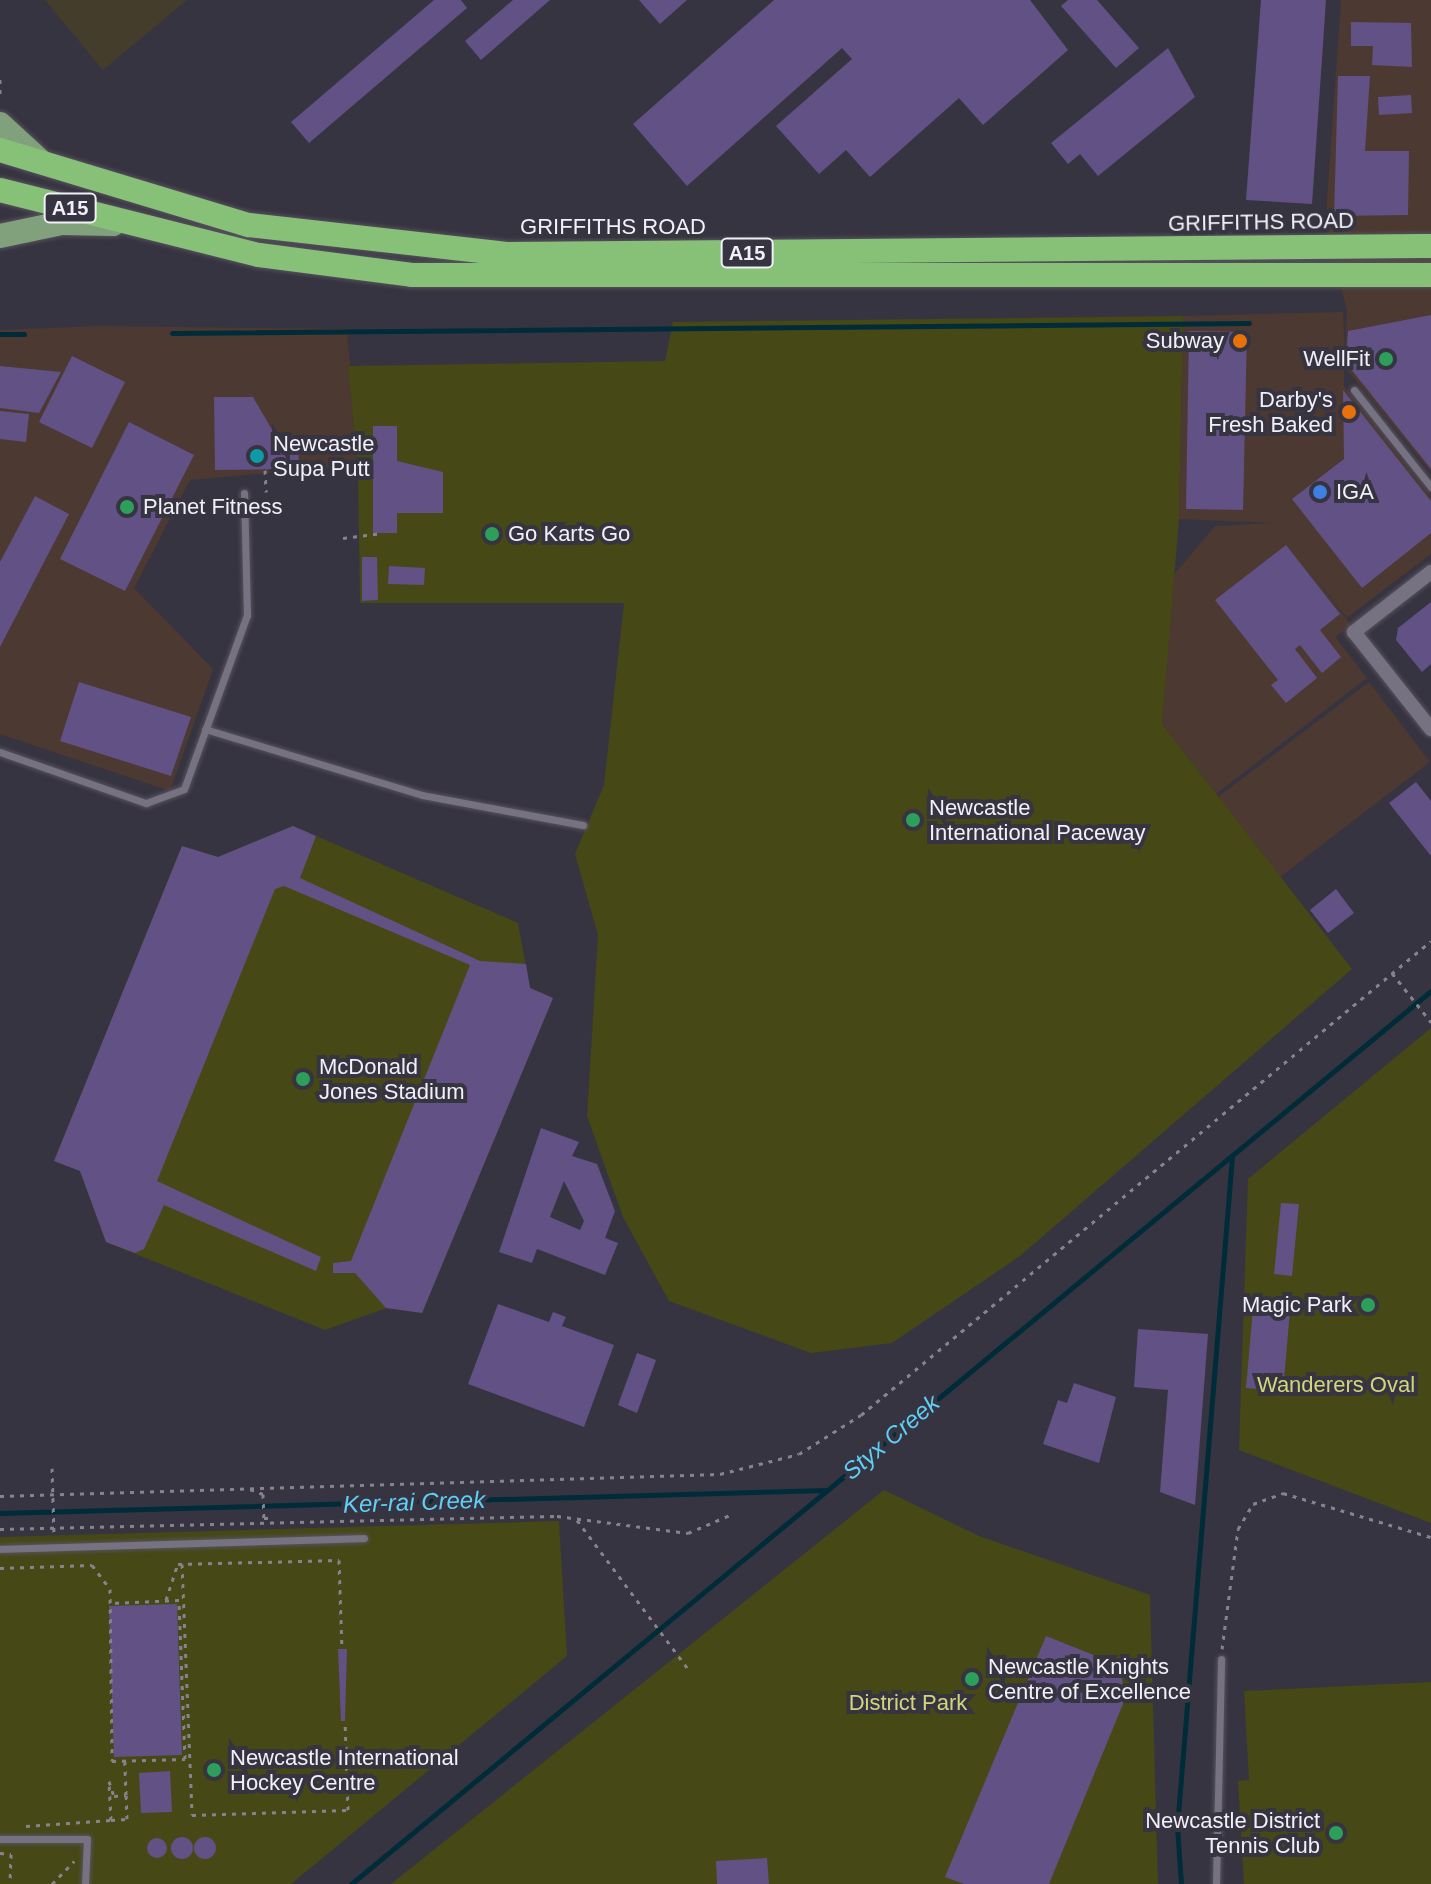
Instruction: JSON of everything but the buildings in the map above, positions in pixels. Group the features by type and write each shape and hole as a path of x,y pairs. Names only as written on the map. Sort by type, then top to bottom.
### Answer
{"highway":[{"name":"GRIFFITHS ROAD","path":"0,150 249,225 508,254 1431,246"},
{"name":"A15","path":"0,190 259,255 412,275 694,279 1431,275"},
{"path":"693,254 694,279"}],"main road":[{"path":"0,124 43,162"},
{"path":"0,236 62,223 139,227"}],"street":[{"path":"1431,572 1354,632 1431,729"}],"lane":[{"path":"1354,390 1431,487"},
{"path":"0,752 146,803 184,789 247,615 244,493"},
{"path":"205,729 422,795 583,825"},
{"path":"0,1549 364,1538"},
{"path":"1216,1884 1221,1659"},
{"path":"0,1839 87,1839 85,1884"}],"path":[{"path":"0,79 0,94"},
{"path":"265,470 266,492"},
{"path":"343,538 383,533"},
{"path":"0,1496 720,1474 799,1454 861,1415 1431,941"},
{"path":"1392,973 1431,1022"},
{"path":"52,1468 53,1523"},
{"path":"250,1488 250,1494 263,1494 264,1518 284,1520"},
{"path":"1221,1659 1238,1529 1253,1504 1283,1493 1431,1537"},
{"path":"0,1529 284,1520 577,1520 697,1532 730,1515"},
{"path":"577,1520 635,1608 689,1670"},
{"path":"182,1564 339,1560 342,1649"},
{"path":"166,1600 182,1564"},
{"path":"182,1564 192,1815 348,1810 345,1721"},
{"path":"0,1568 92,1565 111,1603 112,1761 185,1759 179,1600 111,1603"},
{"path":"15,1827 127,1819 125,1761"},
{"path":"111,1820 109,1781 114,1796 126,1795"},
{"path":"52,1884 74,1862 73,1824"},
{"path":"0,1853 11,1854 10,1884"}],"shaded area":[{"path":"45,0 187,0 103,70"},
{"path":"1341,0 1431,0 1431,472 1344,366 1344,386 1431,497 1431,554 1347,618 1308,569 1351,625 1335,637 1367,678 1216,794 1162,724 1173,576 1215,526 1273,523 1179,519 1183,316 1343,312 1345,357 1347,310 1325,228"},
{"path":"99,326 347,329 358,465 190,480 134,588 213,669 170,791 0,734 0,330"},
{"path":"1369,682 1430,762 1280,877 1218,797"}],"green space":[{"name":"Newcastle International Paceway","path":"1183,316 1179,519 1162,724 1352,969 1020,1256 892,1343 811,1353 669,1301 623,1217 587,1116 598,935 575,854 604,785 624,603 360,603 358,465 348,366 665,361 673,322"},
{"name":"McDonald Jones Stadium","path":"293,826 518,923 530,988 553,998 422,1313 395,1305 325,1330 106,1242 80,1171 54,1161 182,846 218,857"},
{"name":"Wanderers Oval","path":"1431,1028 1431,1523 1239,1450 1248,1179"},
{"name":"District Park","path":"884,1490 979,1536 1150,1595 1158,1884 391,1884"},
{"name":"Newcastle International Hockey Centre","path":"559,1521 567,1656 291,1884 0,1884 0,1537"},
{"name":"Newcastle District Tennis Club","path":"1431,1682 1431,1884 1244,1884 1238,1781 1249,1780 1244,1691"}],"waterway":[{"path":"172,333 1249,323"},
{"path":"0,334 24,334"},
{"name":"Styx Creek","path":"351,1884 1431,991"},
{"path":"1181,1884 1177,1827 1232,1156"},
{"name":"Ker-rai Creek","path":"0,1513 827,1490"}],"place":[{"name":"Subway","path":"1240,341"},
{"name":"WellFit","path":"1386,359"},
{"name":"Darby's Fresh Baked","path":"1349,412"},
{"name":"Newcastle Supa Putt","path":"257,456"},
{"name":"IGA","path":"1320,492"},
{"name":"Planet Fitness","path":"127,507"},
{"name":"Go Karts Go","path":"492,534"},
{"name":"Newcastle International Paceway","path":"913,820"},
{"name":"McDonald Jones Stadium","path":"303,1079"},
{"name":"Magic Park","path":"1368,1305"},
{"name":"Newcastle Knights Centre of Excellence","path":"972,1679"},
{"name":"Newcastle International Hockey Centre","path":"214,1770"},
{"name":"Newcastle District Tennis Club","path":"1336,1833"}]}
